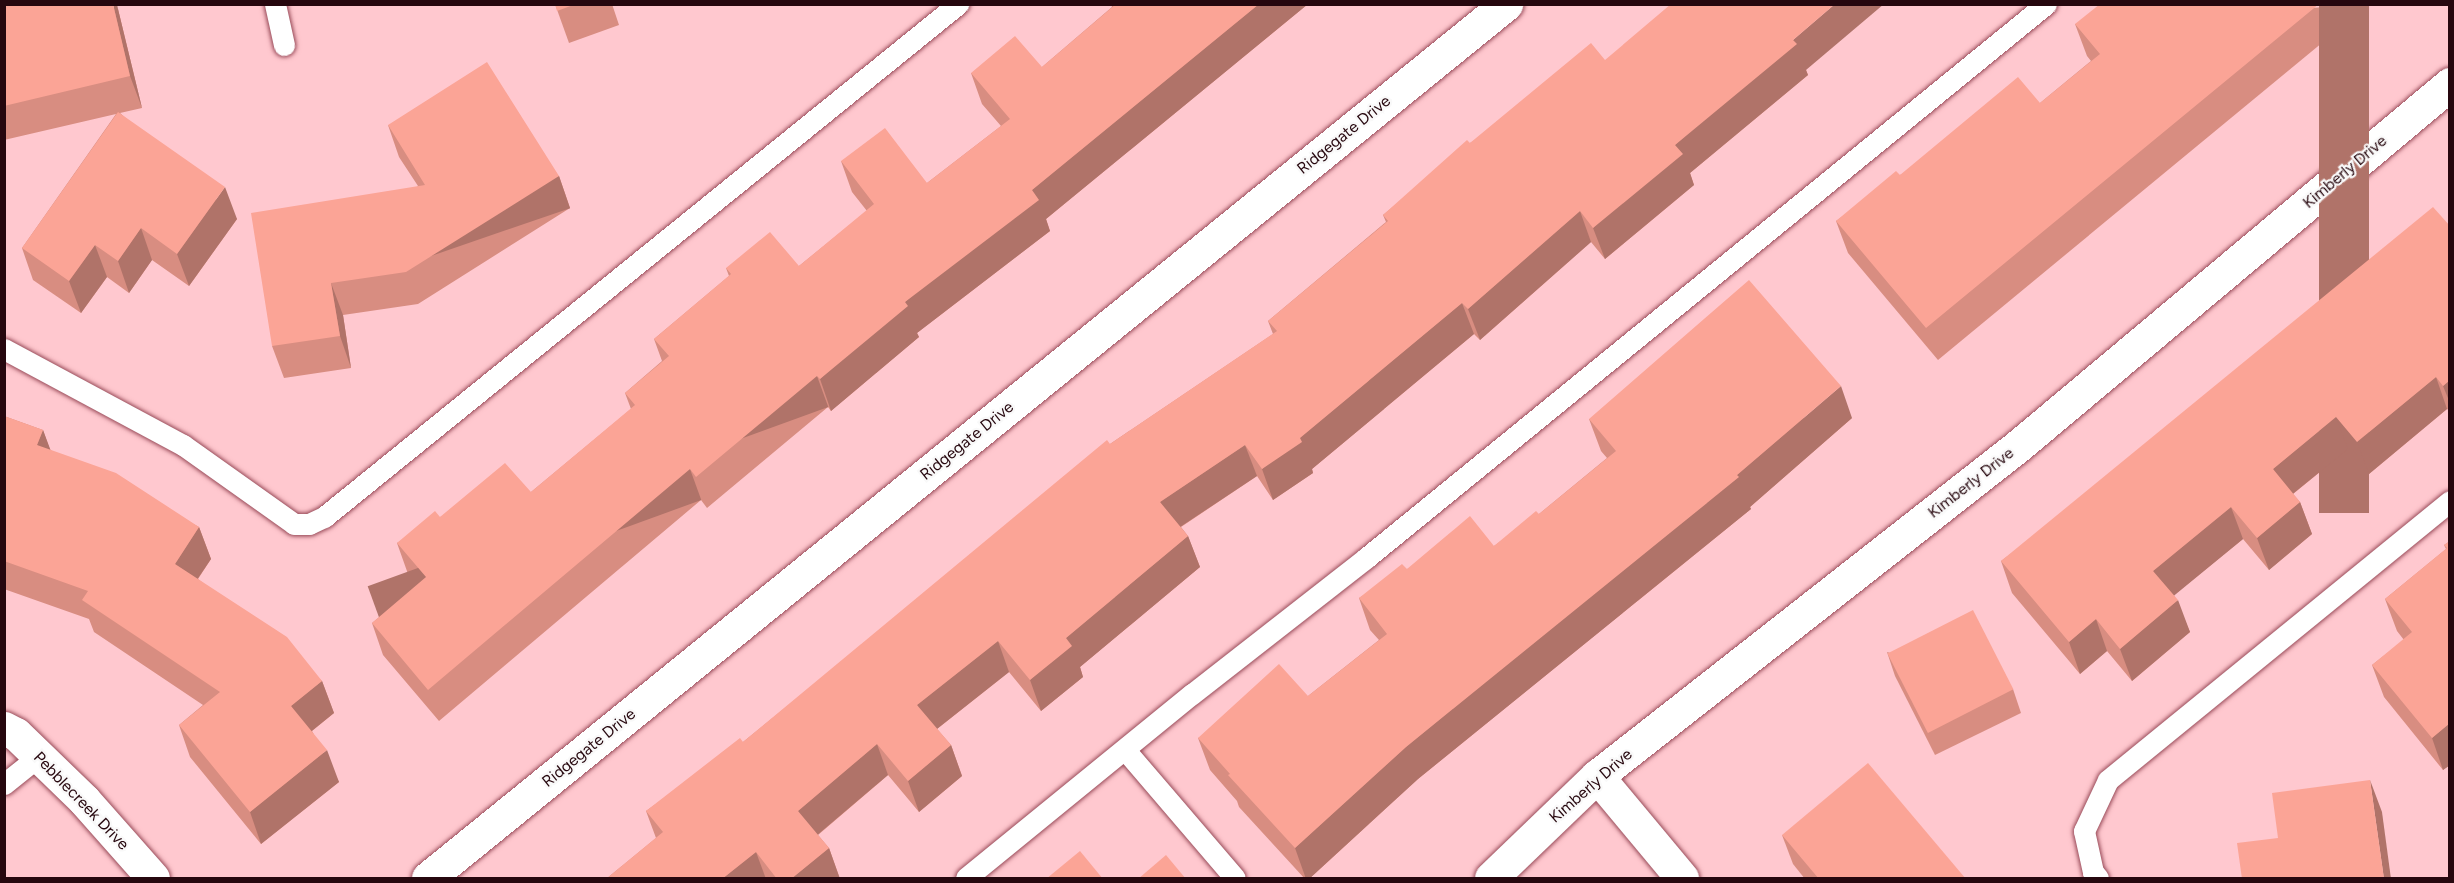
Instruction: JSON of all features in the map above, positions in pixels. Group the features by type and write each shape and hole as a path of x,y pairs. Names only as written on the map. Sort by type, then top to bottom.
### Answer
{"street":[{"name":"Ridgegate Drive","path":"428,879 1506,4"},
{"name":"Kimberly Drive","path":"1491,879 1598,776 2018,446 2450,84"},
{"name":"Pebblecreek Drive","path":"4,728 16,734 84,800 153,879"},
{"path":"1598,776 1682,879"}],"lane":[{"path":"275,4 284,45"},
{"path":"4,349 183,445 294,524 309,524 324,517 958,4"},
{"path":"966,879 2046,4"},
{"path":"2098,879 2093,872 2084,831 2108,780 2450,501"},
{"path":"1126,751 1235,879"},
{"path":"4,784 39,756"}],"building":[{"path":"4,4 113,4 130,76 4,106"},
{"path":"555,4 576,4 557,11"},
{"path":"1116,4 1259,4 1032,190 1039,200 905,302 908,306 820,379 817,376 696,477 690,469 428,690 372,623 426,577 397,543 435,511 440,517 505,463 531,492 635,405 625,393 669,356 654,339 731,274 726,268 770,232 799,266 874,204 841,161 885,128 927,183 1010,119 971,73 1015,36 1042,67"},
{"path":"1671,4 1835,4 1793,40 1797,44 1675,145 1683,154 1593,228 1580,211 1468,309 1462,303 1300,438 1302,442 1262,469 1245,445 1160,502 1188,536 1066,638 1072,646 1030,680 998,641 917,705 951,745 908,781 877,744 798,811 829,848 791,879 777,879 756,852 722,879 606,879 663,832 646,811 740,738 743,742 1107,440 1110,444 1277,331 1268,321 1388,221 1383,215 1467,140 1470,143 1591,43 1605,60"},
{"path":"2100,4 2319,4 1926,328 1836,221 1896,171 1900,175 2018,77 2040,103 2100,54 2075,24"},
{"path":"487,62 559,176 406,272 331,283 340,336 272,346 251,213 425,185 388,125"},
{"path":"118,112 225,187 177,254 141,228 118,261 95,245 69,281 22,248"},
{"path":"2433,207 2450,226 2450,380 2443,386 2436,377 2357,442 2336,417 2273,469 2300,502 2257,538 2231,507 2153,571 2178,600 2120,649 2096,619 2069,642 2001,561"},
{"path":"1749,280 1841,386 1737,475 1739,477 1406,747 1295,848 1228,775 1230,774 1198,738 1279,664 1308,696 1387,634 1359,598 1402,564 1407,569 1470,516 1494,546 1536,511 1539,514 1616,451 1589,419"},
{"path":"4,416 43,430 37,445 116,473 199,527 175,564 287,637 322,681 291,706 327,750 250,812 179,725 220,692 82,600 88,591 4,561"},
{"path":"2450,541 2450,723 2432,738 2372,665 2412,632 2385,599 2447,548 2444,545"},
{"path":"1973,610 2013,689 1928,733 1887,654"},
{"path":"1868,763 1966,879 1819,879 1782,835"},
{"path":"2370,780 2384,879 2242,879 2237,843 2278,838 2272,793"},
{"path":"1080,851 1103,879 1046,879"},
{"path":"1166,855 1186,879 1138,879"}]}
